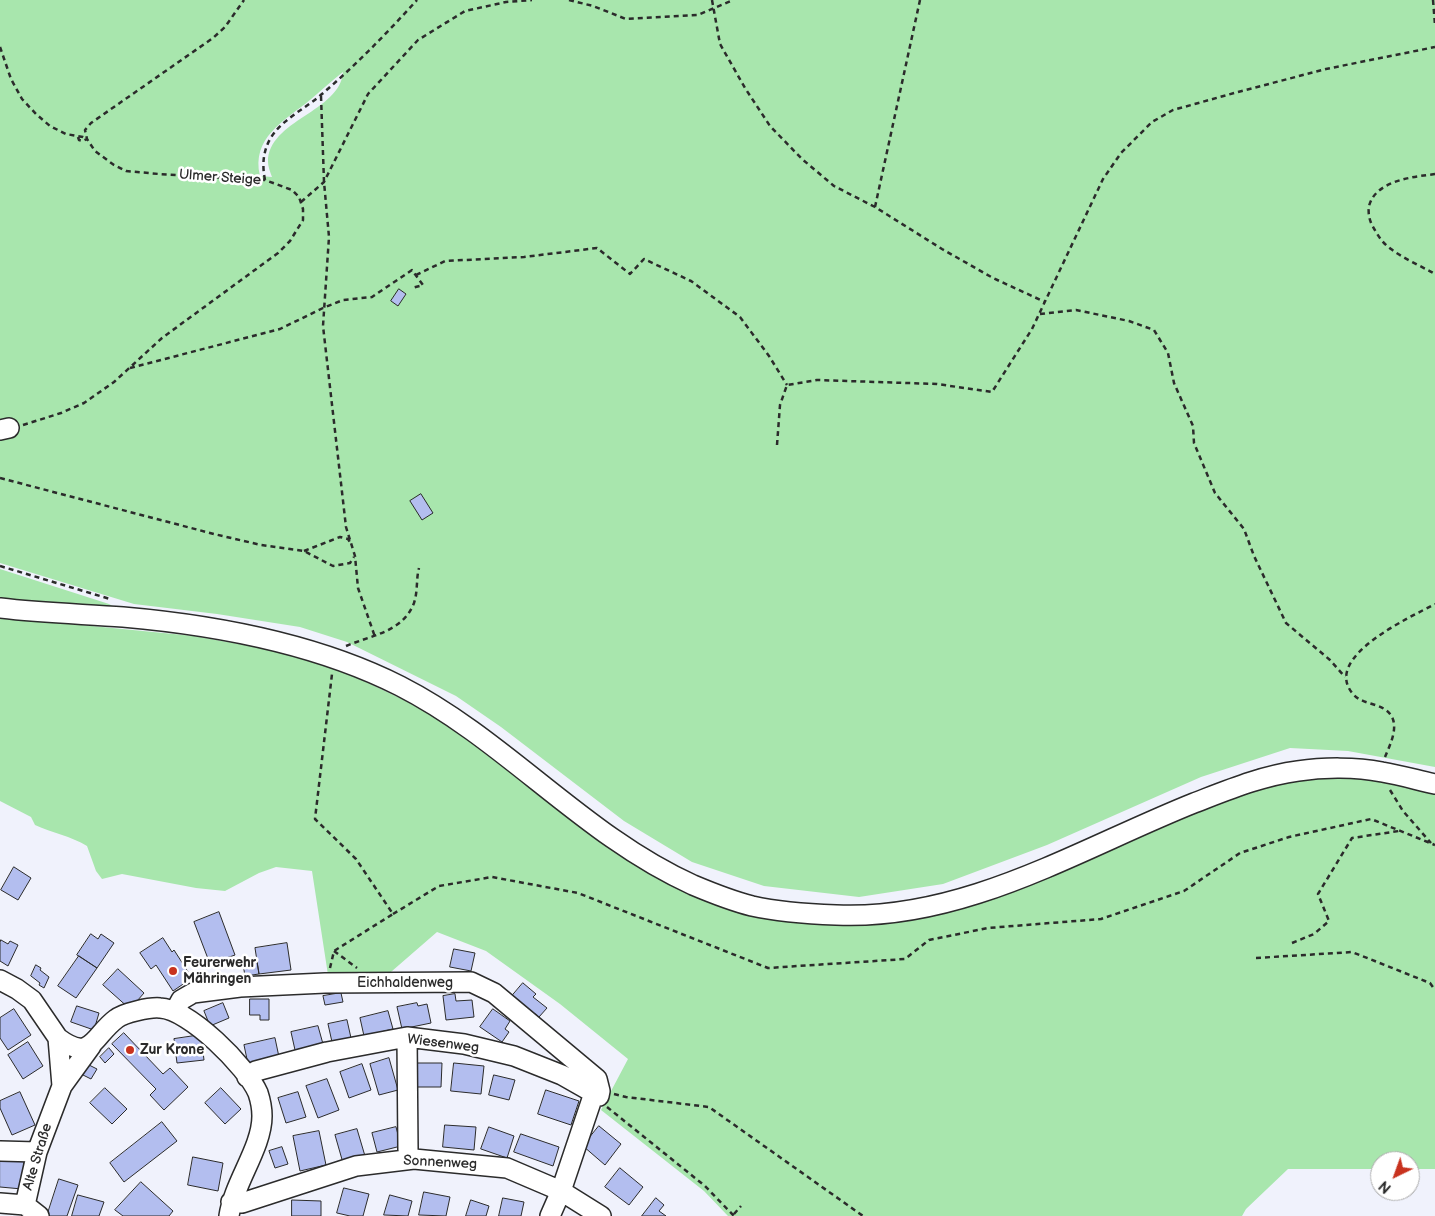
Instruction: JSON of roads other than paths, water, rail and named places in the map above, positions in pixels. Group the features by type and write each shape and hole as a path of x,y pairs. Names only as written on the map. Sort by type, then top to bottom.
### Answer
{"street":[{"path":"0,608 127,618 212,629 295,646 340,652 430,702 495,746 591,823 632,852 670,874 712,893 749,905 795,913 842,916 887,914 935,905 1031,875 1148,822 1240,785 1269,776 1301,771 1381,766 1435,784"},
{"name":"Alte Straße","path":"0,980 32,1000 58,1038 62,1086"},
{"name":"Eichhaldenweg","path":"175,1011 181,1000 192,993 240,987 325,983 471,982 494,993 597,1079 598,1093"},
{"name":"Alte Straße","path":"0,1204 32,1211 37,1152 62,1086 91,1046 116,1018 159,1008 175,1011"},
{"path":"175,1011 191,1020 220,1046 247,1077 258,1093 262,1113 262,1130 230,1209"},
{"path":"58,1038 68,1046 80,1048 91,1046"},
{"path":"407,1038 408,1150"},
{"name":"Wiesenweg","path":"247,1077 256,1071 327,1052 407,1038 440,1049 464,1044 514,1056 562,1075 598,1093"},
{"path":"550,1216 598,1093"},
{"path":"0,1151 37,1152"},
{"name":"Sonnenweg","path":"230,1209 242,1203 356,1166 409,1159 507,1168 561,1191 601,1216"}],"place":[{"name":"Feurerwehr Mähringen","path":"173,971"},
{"name":"Zur Krone","path":"130,1050"}]}
